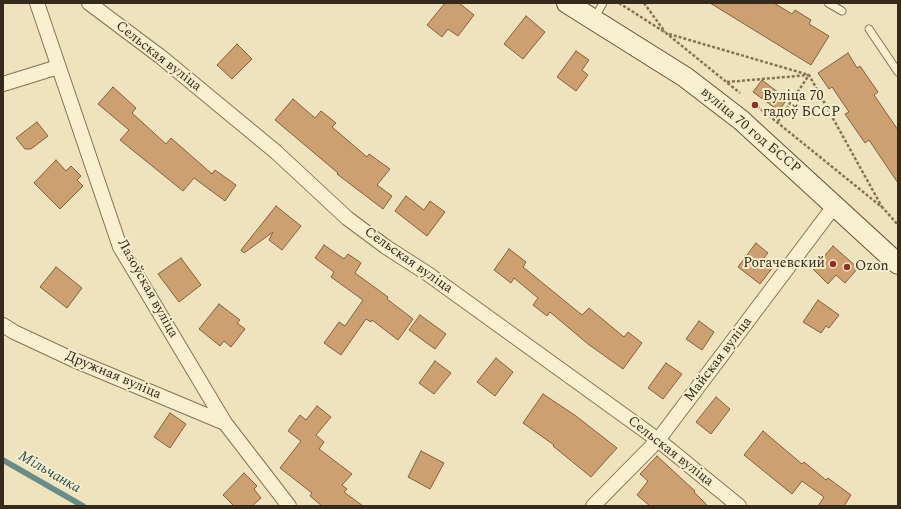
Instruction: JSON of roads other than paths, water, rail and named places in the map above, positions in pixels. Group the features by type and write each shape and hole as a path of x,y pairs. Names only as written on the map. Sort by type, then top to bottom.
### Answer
{"street":[{"name":"Лазоўская вуліца","path":"37,3 120,247 225,423 288,506"},
{"name":"Сельская вуліца","path":"89,3 161,57 276,152 347,218 386,247 428,274 658,440 739,506"},
{"name":"вуліца 70 год БССР","path":"567,3 598,11 735,115 898,264"},
{"path":"3,84 58,67"},
{"name":"Майская вуліца","path":"593,506 658,440 835,205"},
{"name":"Дружная вуліца","path":"3,325 14,332 74,360 225,423"}],"lane":[{"path":"828,3 842,11"},
{"path":"869,29 898,72"}],"waterway":[{"name":"Мільчанка","path":"3,460 83,506"}],"place":[{"name":"Вуліца 70 гадоў БССР","path":"755,105"},
{"name":"Рогачевский","path":"833,264"},
{"name":"Ozon","path":"847,267"}]}
